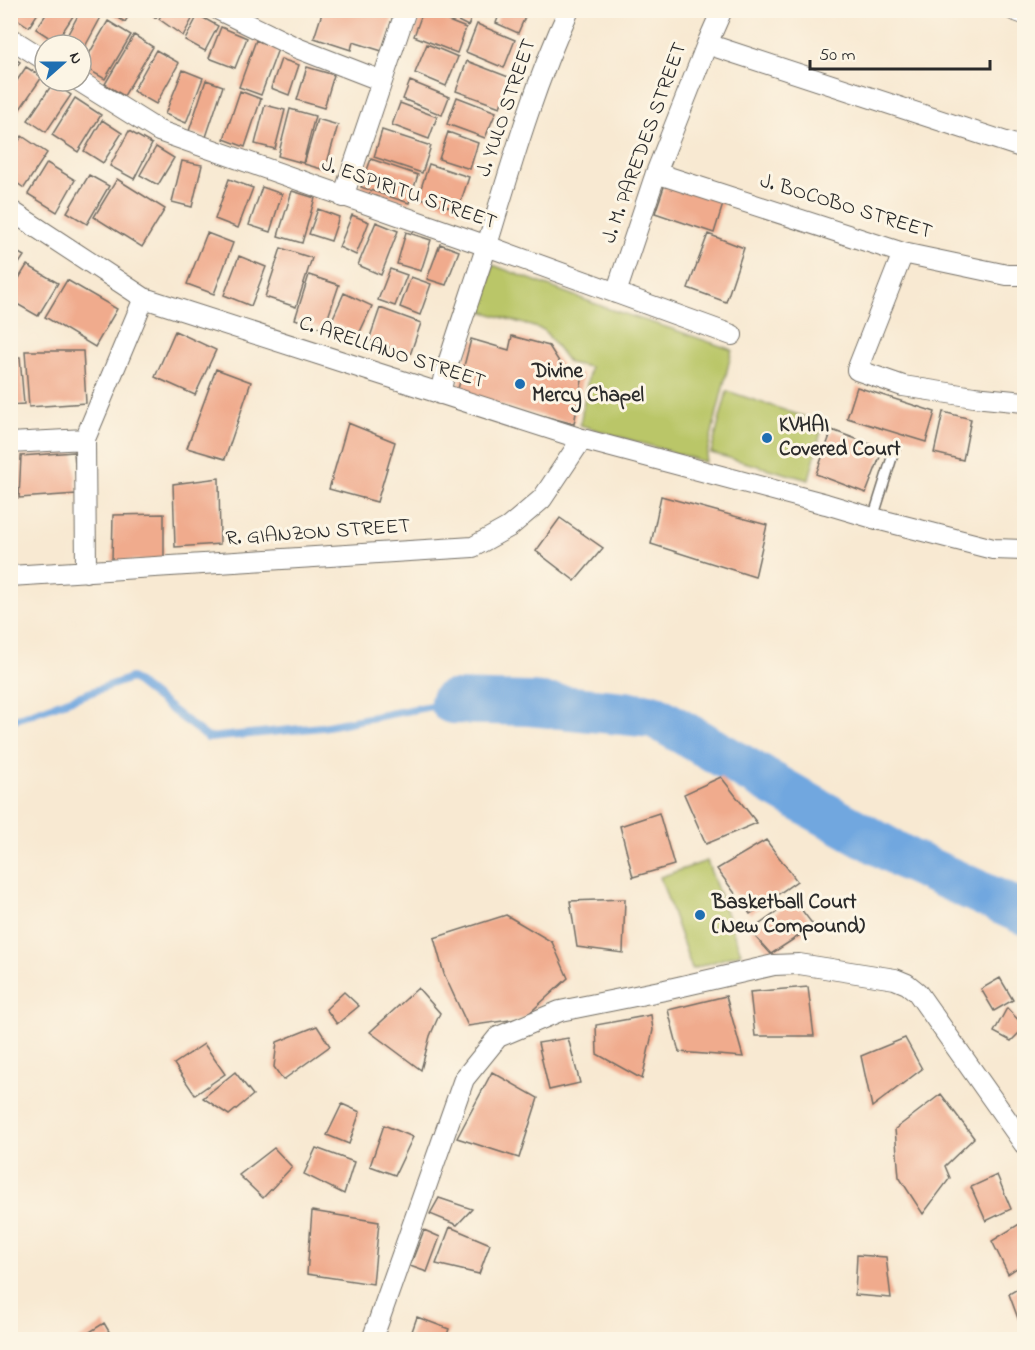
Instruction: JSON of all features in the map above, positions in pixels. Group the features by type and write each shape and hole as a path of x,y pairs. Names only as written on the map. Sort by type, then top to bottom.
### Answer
{"street":[{"path":"219,10 297,48 382,81"},
{"path":"343,197 406,10"},
{"name":"J. YULO STREET","path":"440,394 518,142 569,10"},
{"name":"J. M. PAREDES STREET","path":"616,293 656,173 722,10"},
{"path":"1013,10 1024,14"},
{"path":"10,38 33,52"},
{"path":"707,44 1024,148"},
{"name":"J. ESPIRITU STREET","path":"93,90 159,131 732,335"},
{"name":"J. BOCOBO STREET","path":"656,173 903,253 1007,275 1024,275"},
{"name":"C. ARELLANO STREET","path":"10,210 144,298 582,439 993,549 1024,550"},
{"path":"903,253 857,370 903,386 1024,402"},
{"path":"86,572 85,439 144,298"},
{"path":"10,443 85,439"},
{"name":"R. GIANZON STREET","path":"10,576 473,547 509,527 542,499 582,439"},
{"path":"372,1340 464,1079 498,1038 560,1011 774,965 799,964 895,979 907,984 917,992 1024,1144"}],"lane":[{"path":"873,518 895,448"}],"green space":[{"path":"493,265 609,309 732,350 705,462 580,425 590,367 569,363 544,330 481,311"},
{"name":"KVHAI Covered Court","path":"727,391 823,423 809,480 711,453"},
{"name":"Basketball Court (New Compound)","path":"707,861 741,953 692,969 660,877"}],"building":[{"path":"12,10 40,10 29,27 10,14"},
{"path":"49,10 77,10 62,33 42,33 36,29"},
{"path":"81,10 89,10 101,17 92,33 69,33"},
{"path":"105,10 132,10 125,22"},
{"path":"143,10 160,10 156,18"},
{"path":"164,10 197,10 183,36 159,19"},
{"path":"323,10 395,10 382,51 353,42 351,50 314,38"},
{"path":"436,10 475,10 468,26"},
{"path":"501,10 528,10 518,33 496,23"},
{"path":"423,11 466,28 457,53 414,36"},
{"path":"198,15 218,26 205,51 185,40"},
{"path":"108,21 131,35 105,79 93,72 93,47"},
{"path":"477,24 515,40 504,68 466,52"},
{"path":"221,27 247,38 235,68 209,58"},
{"path":"134,35 153,47 124,96 105,84"},
{"path":"256,40 278,49 261,95 239,87"},
{"path":"427,44 458,57 446,86 415,73"},
{"path":"156,50 179,63 156,104 133,91"},
{"path":"10,56 20,62 10,76"},
{"path":"281,59 299,65 289,95 271,88"},
{"path":"467,61 511,78 500,107 456,91"},
{"path":"26,67 33,71 33,90 18,112 10,107 10,91"},
{"path":"307,67 334,75 324,108 297,100"},
{"path":"183,70 203,78 186,123 165,114"},
{"path":"206,80 223,86 206,137 189,131"},
{"path":"410,81 449,97 442,115 403,99"},
{"path":"240,91 261,99 245,147 224,139"},
{"path":"46,93 71,95 46,132 28,120"},
{"path":"457,97 496,112 485,138 447,124"},
{"path":"75,98 101,115 78,152 52,135"},
{"path":"400,103 437,117 429,139 392,125"},
{"path":"265,105 285,110 275,149 255,144"},
{"path":"290,109 315,116 303,163 278,156"},
{"path":"317,119 338,125 325,170 304,164"},
{"path":"102,120 122,133 103,163 84,151"},
{"path":"382,130 431,146 422,173 374,157"},
{"path":"129,131 152,144 134,179 110,166"},
{"path":"448,132 478,143 470,169 439,159"},
{"path":"22,136 47,153 24,188 10,178 10,154"},
{"path":"156,147 174,158 158,185 140,175"},
{"path":"371,159 418,175 409,203 361,187"},
{"path":"182,161 202,165 192,207 172,202"},
{"path":"47,163 75,180 57,212 28,194"},
{"path":"429,164 469,177 458,210 418,197"},
{"path":"89,175 109,186 87,224 67,212"},
{"path":"117,179 165,209 142,247 94,217"},
{"path":"229,179 253,188 238,228 215,219"},
{"path":"666,181 724,201 714,233 655,213"},
{"path":"262,187 282,194 270,232 249,225"},
{"path":"292,191 315,198 302,243 278,236"},
{"path":"318,209 339,217 331,241 309,234"},
{"path":"352,215 369,222 356,255 339,247"},
{"path":"376,222 398,231 381,275 358,265"},
{"path":"406,232 431,240 421,271 397,264"},
{"path":"207,233 233,243 214,294 187,284"},
{"path":"708,234 744,248 726,302 688,288"},
{"path":"440,244 459,251 446,285 427,279"},
{"path":"10,248 24,256 10,277"},
{"path":"281,248 312,258 296,307 265,297"},
{"path":"239,256 266,267 251,306 224,295"},
{"path":"27,265 58,283 38,316 10,300 10,293"},
{"path":"390,269 407,275 395,306 378,300"},
{"path":"309,275 339,285 324,329 295,319"},
{"path":"411,277 431,284 420,315 400,307"},
{"path":"67,280 117,309 95,347 45,317"},
{"path":"344,293 372,306 359,334 331,322"},
{"path":"380,308 421,323 410,355 369,340"},
{"path":"175,331 216,350 195,395 155,377"},
{"name":"Divine Mercy Chapel","path":"512,336 549,346 565,371 583,375 574,424 457,393 471,339 509,350"},
{"path":"25,351 83,351 86,403 29,407"},
{"path":"20,357 24,404 10,405 10,358"},
{"path":"216,369 251,382 225,459 187,448"},
{"path":"857,387 935,412 926,442 847,418"},
{"path":"943,412 971,419 963,460 934,453"},
{"path":"348,423 395,442 377,502 329,489"},
{"path":"832,430 883,449 866,493 816,474"},
{"path":"74,452 77,494 19,498 21,456"},
{"path":"219,478 220,544 175,547 173,484"},
{"path":"661,496 767,525 755,577 651,544"},
{"path":"164,514 164,560 112,561 113,515"},
{"path":"560,518 603,548 575,581 536,551"},
{"path":"721,777 757,823 706,844 684,794"},
{"path":"659,813 674,865 633,877 620,826"},
{"path":"766,840 797,881 750,914 717,869"},
{"path":"625,899 623,953 577,947 570,901"},
{"path":"794,900 814,926 771,954 750,931"},
{"path":"506,915 552,942 568,978 524,1018 468,1026 444,974 434,938"},
{"path":"1000,978 1013,1000 994,1011 981,989"},
{"path":"808,987 814,1036 755,1036 750,992"},
{"path":"418,988 440,1013 430,1036 421,1070 370,1032"},
{"path":"344,992 359,1006 337,1024 326,1009"},
{"path":"726,996 743,1057 679,1052 668,1010"},
{"path":"1007,1008 1024,1026 1011,1041 994,1032"},
{"path":"651,1015 653,1030 642,1079 597,1054 596,1025"},
{"path":"317,1026 330,1046 283,1080 274,1067 277,1042"},
{"path":"568,1038 580,1083 549,1090 538,1043"},
{"path":"905,1038 922,1069 872,1107 861,1056"},
{"path":"204,1044 225,1074 195,1095 174,1064"},
{"path":"235,1072 253,1095 229,1115 203,1098"},
{"path":"492,1072 538,1098 519,1158 457,1138"},
{"path":"941,1094 974,1138 945,1166 950,1178 923,1214 899,1177 895,1129"},
{"path":"342,1104 360,1112 349,1144 327,1135"},
{"path":"384,1125 413,1137 395,1175 370,1166"},
{"path":"274,1148 292,1167 263,1198 239,1175"},
{"path":"316,1148 354,1162 344,1194 304,1174"},
{"path":"997,1175 1011,1209 986,1221 971,1187"},
{"path":"439,1198 472,1209 457,1225 430,1214"},
{"path":"312,1211 379,1222 373,1284 307,1274"},
{"path":"1024,1221 1024,1263 1008,1274 992,1241"},
{"path":"450,1227 490,1244 479,1274 436,1264"},
{"path":"424,1230 440,1237 427,1272 410,1266"},
{"path":"857,1255 886,1257 891,1298 855,1295"},
{"path":"1024,1285 1024,1319 1019,1321 1009,1294"},
{"path":"417,1317 449,1329 445,1340 409,1340"},
{"path":"104,1323 114,1340 77,1340"}],"waterway":[{"path":"10,721 131,678 208,738 322,727 452,702"},
{"path":"452,702 530,704 654,716 908,860 1024,913"}],"place":[{"name":"Divine Mercy Chapel","path":"520,384"},
{"name":"KVHAI Covered Court","path":"767,438"},
{"name":"Basketball Court (New Compound)","path":"700,915"}]}
